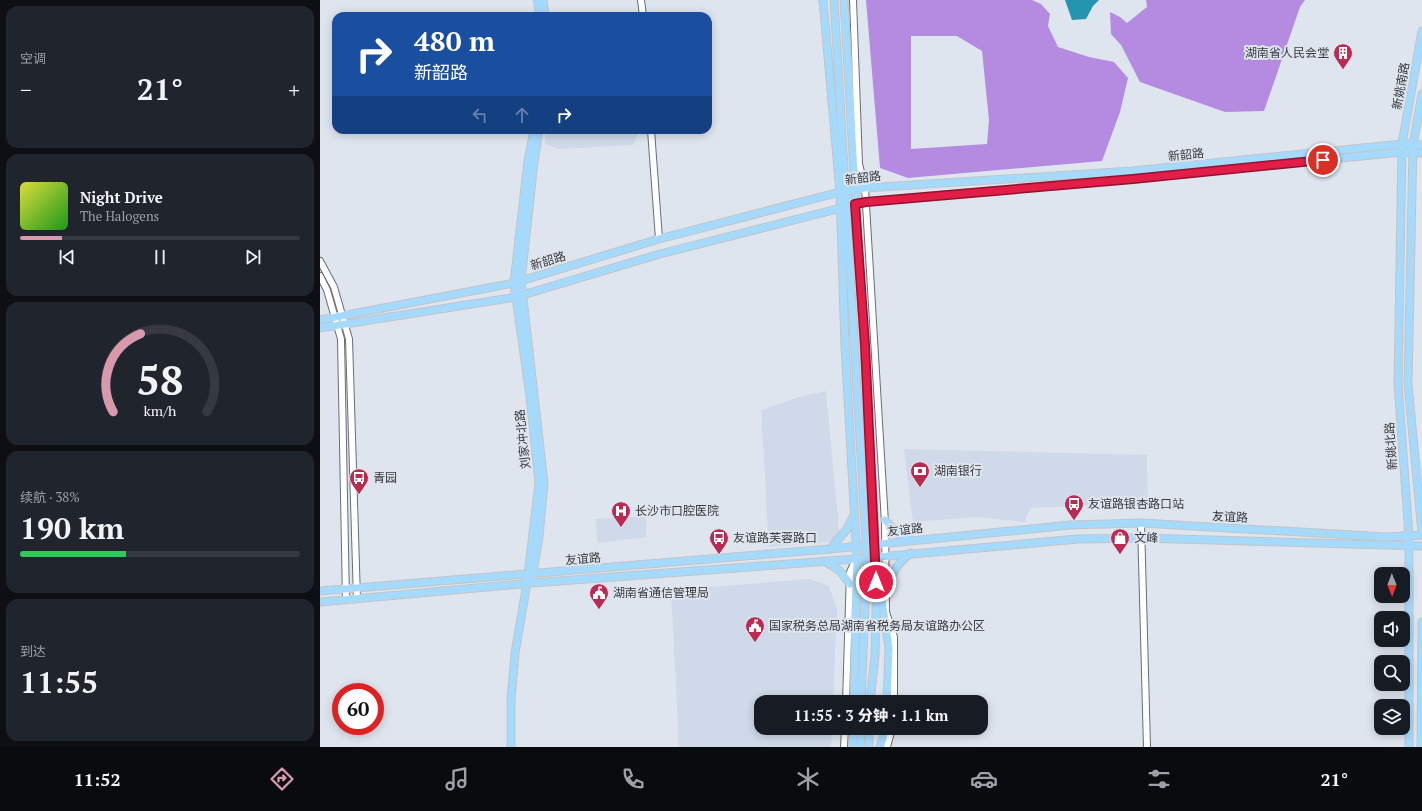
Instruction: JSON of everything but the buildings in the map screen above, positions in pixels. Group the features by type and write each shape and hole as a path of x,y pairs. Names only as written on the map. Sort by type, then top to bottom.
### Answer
{"main road":[{"path":"538,0 540,12"},
{"path":"543,0 544,12"},
{"path":"824,0 843,192"},
{"path":"834,0 843,192 845,346 856,546 854,695"},
{"path":"844,0 855,204 865,345 875,544 877,567 888,636"},
{"name":"新姚南路","path":"1402,144 1422,31"},
{"name":"新姚北路","path":"1422,94 1413,144 1408,384 1422,534"},
{"name":"刘家冲北路","path":"512,747 514,701 519,652 530,575 539,483 518,282 528,161 533,134"},
{"name":"刘家冲北路","path":"518,282 538,134"},
{"name":"新韶路","path":"320,320 518,282 659,239 843,192 865,188 1132,171 1402,144 1422,145"},
{"name":"新姚北路","path":"1402,144 1398,384 1409,536 1409,747"},
{"name":"新韶路","path":"320,328 520,296 660,254 865,202 1133,179 1402,152 1422,153"},
{"path":"843,208 867,557 862,695"},
{"path":"830,549 847,529 854,515"},
{"path":"885,520 897,533 913,540"},
{"name":"友谊路","path":"320,591 530,575 830,549 1070,525 1141,522 1379,536 1409,536 1422,534"},
{"name":"友谊路","path":"320,602 529,583 824,561 1078,539 1142,538 1408,547 1422,546"},
{"path":"886,590 892,573 900,562 911,553"},
{"path":"824,561 840,571 850,584"},
{"path":"871,695 875,655 877,567"},
{"path":"849,597 864,620"},
{"path":"886,612 888,636 888,695"},
{"path":"1421,747 1422,622"},
{"path":"853,735 853,747"},
{"path":"860,735 860,747"},
{"path":"869,735 869,747"},
{"path":"880,747 884,735"}],"street":[{"path":"642,0 643,12"},
{"path":"853,0 859,164 865,188 885,520 886,612 894,637 894,695"},
{"path":"651,134 659,239"},
{"path":"320,261 334,287 341,324 346,600"},
{"path":"320,276 340,316"},
{"path":"341,324 349,339 357,599"},
{"path":"1141,522 1147,747"},
{"path":"846,695 850,572 856,558"},
{"path":"844,747 845,735"},
{"path":"887,747 890,735"}],"shaded area":[{"path":"866,0 1032,0 1041,4 1050,14 1048,26 1058,47 1089,57 1114,62 1128,78 1120,112 1102,161 908,178 880,168","holes":["911,36 957,36 982,51 989,120 987,144 911,149"]},
{"path":"1146,0 1305,0 1300,7 1264,111 1225,112 1140,82 1121,45 1111,34 1110,12 1120,17 1127,23 1147,7"},
{"path":"545,134 638,134 633,145 559,149 545,144"},
{"path":"826,391 840,541 769,547 761,410 799,397"},
{"path":"904,449 1147,455 1148,503 1030,508 1025,522 977,517 913,522"},
{"name":"长沙市口腔医院","path":"645,516 647,537 598,543 595,519"},
{"name":"国家税务总局湖南省税务局友谊路办公区","path":"810,579 829,586 837,609 833,695 754,695 754,735 832,735 831,747 679,747 671,590"}],"water":[{"path":"1065,0 1099,0 1093,6 1086,19 1072,20"}],"place":[{"name":"湖南省人民会堂","path":"1343,70"},
{"name":"湖南银行","path":"920,488"},
{"name":"青园","path":"359,495"},
{"name":"友谊路银杏路口站","path":"1074,521"},
{"name":"长沙市口腔医院","path":"621,528"},
{"name":"友谊路芙蓉路口","path":"719,555"},
{"name":"文峰","path":"1120,555"},
{"name":"湖南省通信管理局","path":"599,610"},
{"name":"国家税务总局湖南省税务局友谊路办公区","path":"755,643"}],"route":[{"path":"876,582 877,567 865,345 855,204 1323,160"}]}
